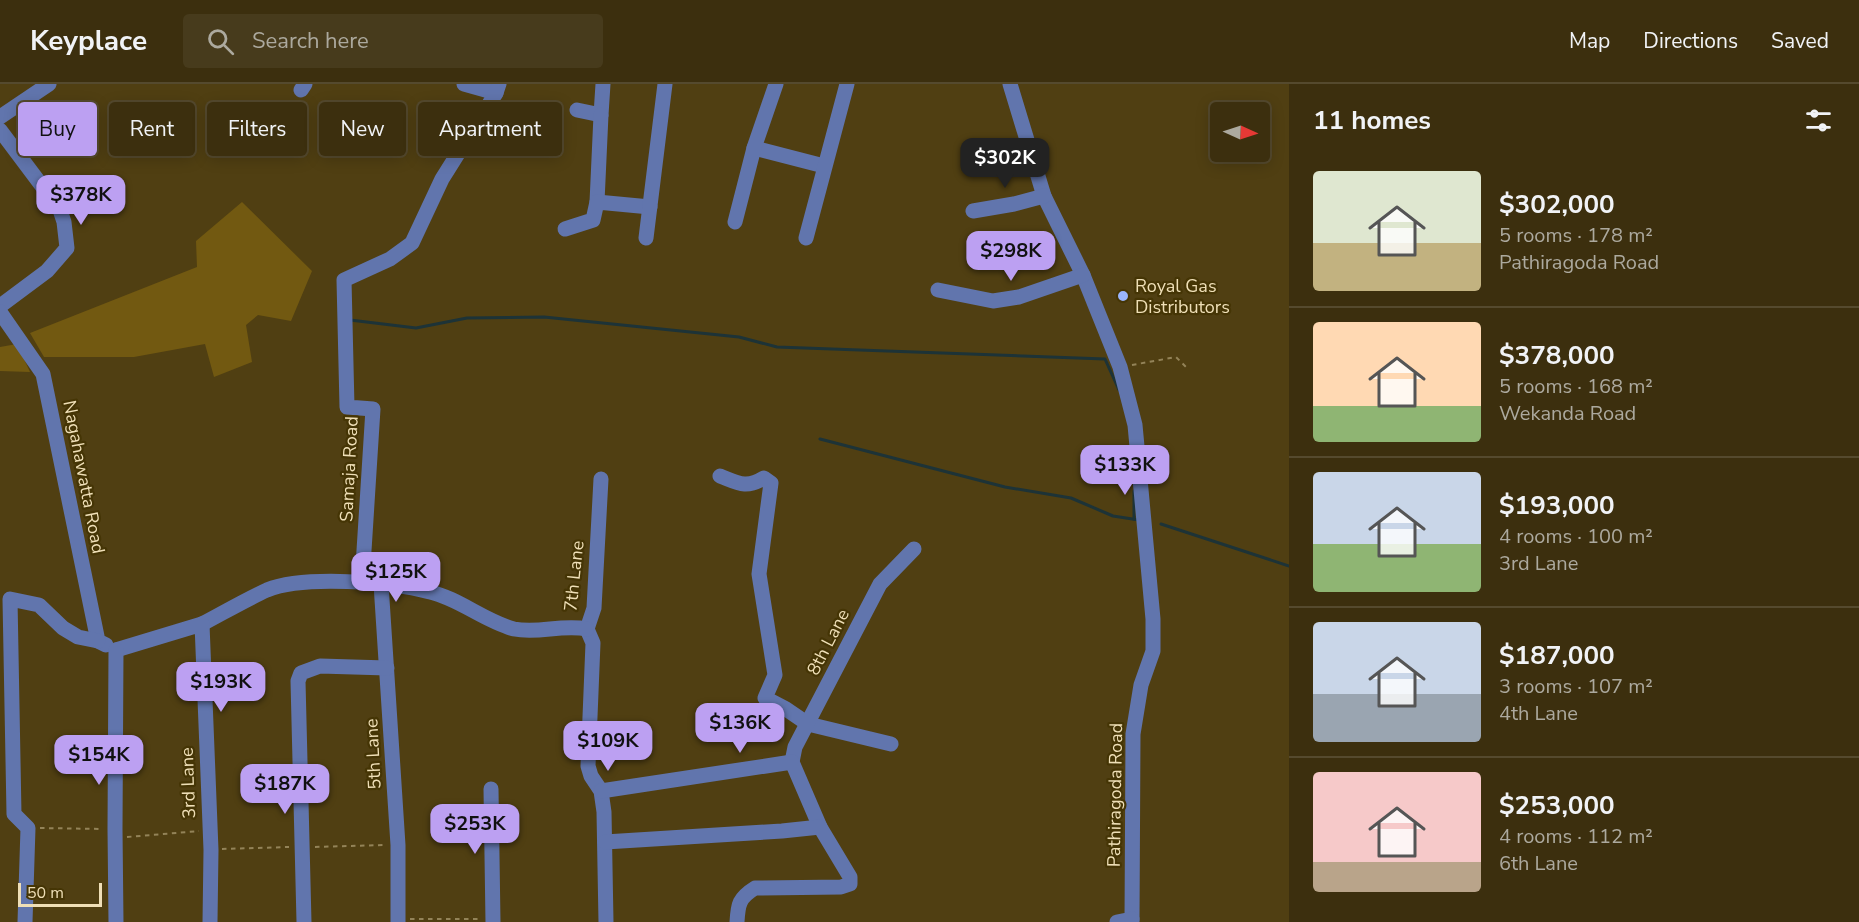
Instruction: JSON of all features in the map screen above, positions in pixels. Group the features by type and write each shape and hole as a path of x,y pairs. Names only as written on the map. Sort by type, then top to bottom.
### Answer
{"street":[{"path":"0,117 48,84"},
{"path":"465,84 497,89"},
{"path":"565,229 593,220 597,202 603,84"},
{"path":"646,238 665,84"},
{"path":"735,222 754,148 776,84"},
{"path":"806,238 847,84"},
{"name":"Pathiragoda Road","path":"1010,84 1044,196 1083,275 1120,367 1135,425 1153,619 1153,651 1141,686 1133,734 1127,921"},
{"name":"Samaja Road","path":"362,582 373,409 347,407 344,280 390,259 412,243 442,179 497,89"},
{"path":"577,110 601,115"},
{"path":"0,130 60,210 67,248 47,271 0,306"},
{"path":"754,148 824,166"},
{"path":"973,211 1044,196"},
{"path":"597,202 651,207"},
{"path":"938,290 993,301 1019,297 1083,275"},
{"name":"Nagahawatta Road","path":"0,312 43,374 98,641"},
{"path":"720,476 742,485 754,484 764,477 771,483 759,574 775,675 765,698 808,724 891,744"},
{"name":"7th Lane","path":"601,479 594,608 587,629 593,643 588,766 591,776 601,791 604,812 606,922"},
{"name":"8th Lane","path":"792,762 795,747 880,584 914,549"},
{"path":"25,922 28,828 14,814 5,600 39,605 63,628 78,637 98,641 116,650 202,624 268,590 293,582 362,582 432,592 512,628 529,631 573,626 587,629"},
{"name":"5th Lane","path":"381,584 398,845 398,921"},
{"name":"3rd Lane","path":"202,624 211,850 210,922"},
{"path":"116,650 117,922"},
{"path":"304,922 298,681 301,673 320,666 387,668"},
{"path":"601,791 792,762 820,826 850,877 850,884 842,887 755,888 744,895 738,907 737,922"},
{"path":"491,789 493,920"},
{"path":"605,842 782,831 820,826"}],"path":[{"path":"1120,367 1176,357 1187,368"},
{"path":"28,828 115,833 209,830"},
{"path":"211,850 398,845"},
{"path":"398,921 493,920"}],"shaded area":[{"path":"242,202 312,271 291,321 258,315 246,325 252,362 214,377 205,344 134,357 44,357 30,333 197,267 196,241"},
{"path":"17,344 30,372 0,371 0,347"}],"waterway":[{"path":"350,320 416,328 467,318 544,317 739,337 777,347 1105,359 1119,390"},
{"path":"820,439 1005,487 1071,498 1113,516 1139,520"},
{"path":"1134,491 1134,519"},
{"path":"1161,524 1289,566"}],"place":[{"name":"Royal Gas Distributors","path":"1123,296"}]}
